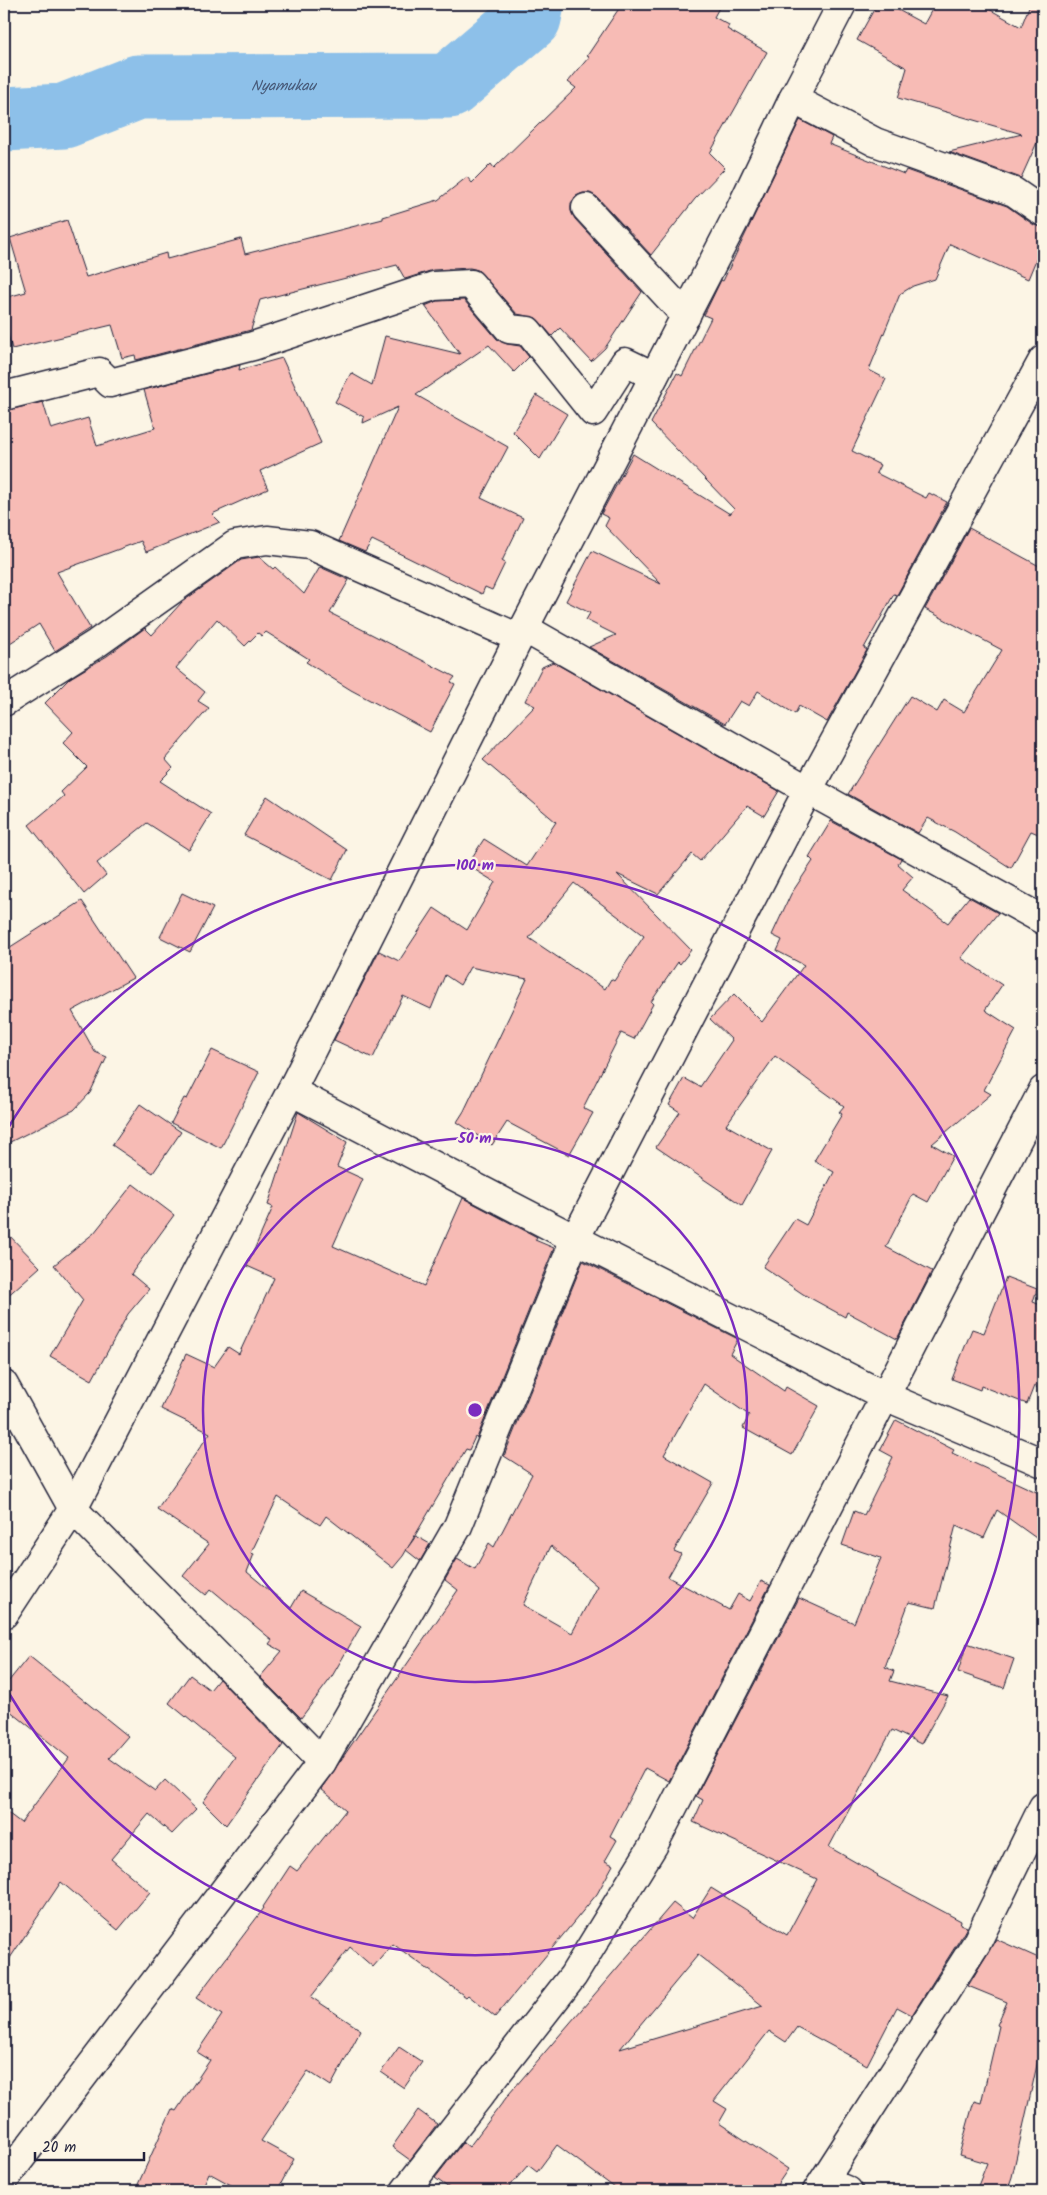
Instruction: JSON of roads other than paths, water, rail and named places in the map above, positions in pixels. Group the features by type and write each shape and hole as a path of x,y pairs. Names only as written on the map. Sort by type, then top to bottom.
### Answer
{"street":[{"path":"4,1614 73,1509 291,1091 522,633 740,210 793,99 842,4"},
{"path":"793,99 875,142 1014,192 1043,212"},
{"path":"586,208 686,316"},
{"path":"4,396 99,372 110,383 253,346 434,286 471,284 510,329 528,331 593,412 625,362 654,376"},
{"path":"4,2180 322,1762 458,1526 575,1239 808,790 1041,369"},
{"path":"4,702 96,643 235,544 267,540 310,545 522,633 1043,920"},
{"path":"405,2191 573,1976 653,1846 887,1397 1043,1090"},
{"path":"291,1091 575,1239 887,1397 1043,1463"},
{"path":"4,1385 73,1509 322,1762"},
{"path":"830,2188 976,1944 1043,1807"}],"waterway":[{"name":"Nyamukau","path":"4,119 64,116 138,87 449,86 529,18 532,4"}]}
